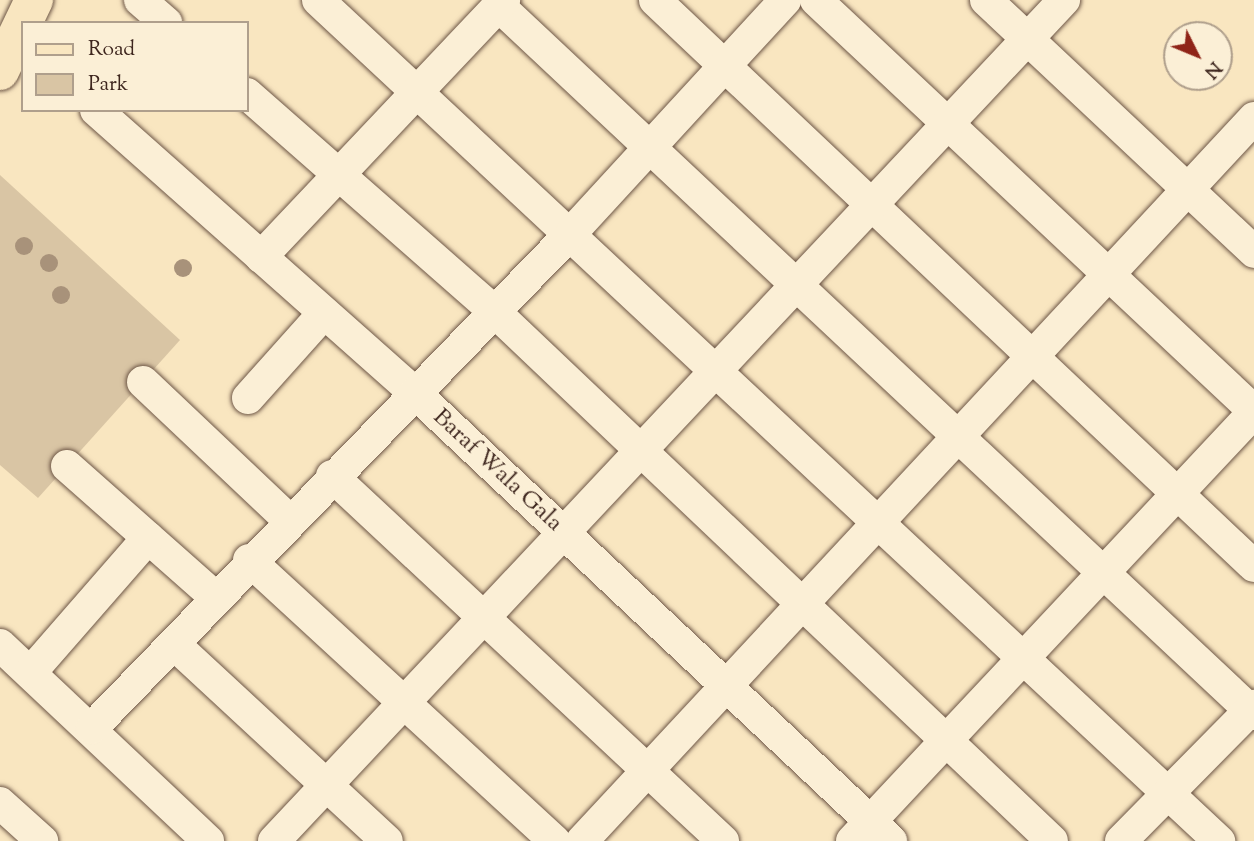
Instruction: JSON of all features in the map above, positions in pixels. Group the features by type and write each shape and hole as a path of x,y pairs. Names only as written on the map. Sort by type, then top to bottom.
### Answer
{"main road":[{"path":"26,21 34,0"},
{"path":"13,52 21,32"}],"street":[{"path":"140,0 164,21"},
{"path":"318,0 421,91 1219,841"},
{"path":"655,0 871,207 1254,566"},
{"path":"92,728 249,560 572,232 785,0"},
{"path":"816,0 950,123 1254,412 947,740 871,834"},
{"path":"986,0 1254,252"},
{"path":"274,841 640,450 797,288 1064,0"},
{"path":"261,257 502,3 797,288 1253,710 1171,795 1121,841"},
{"path":"248,95 495,312 1052,841"},
{"name":"Baraf Wala Gala","path":"98,112 415,393 726,686 871,834"},
{"path":"582,841 1254,118"},
{"path":"248,398 324,313"},
{"path":"143,382 289,520"},
{"path":"67,466 216,598"},
{"path":"332,476 723,841"},
{"path":"31,672 148,538"},
{"path":"249,560 555,841"},
{"path":"174,643 387,841"},
{"path":"0,645 92,728 208,841"},
{"path":"0,803 42,841"}],"green space":[{"path":"0,175 180,340 38,498 0,465"}]}
